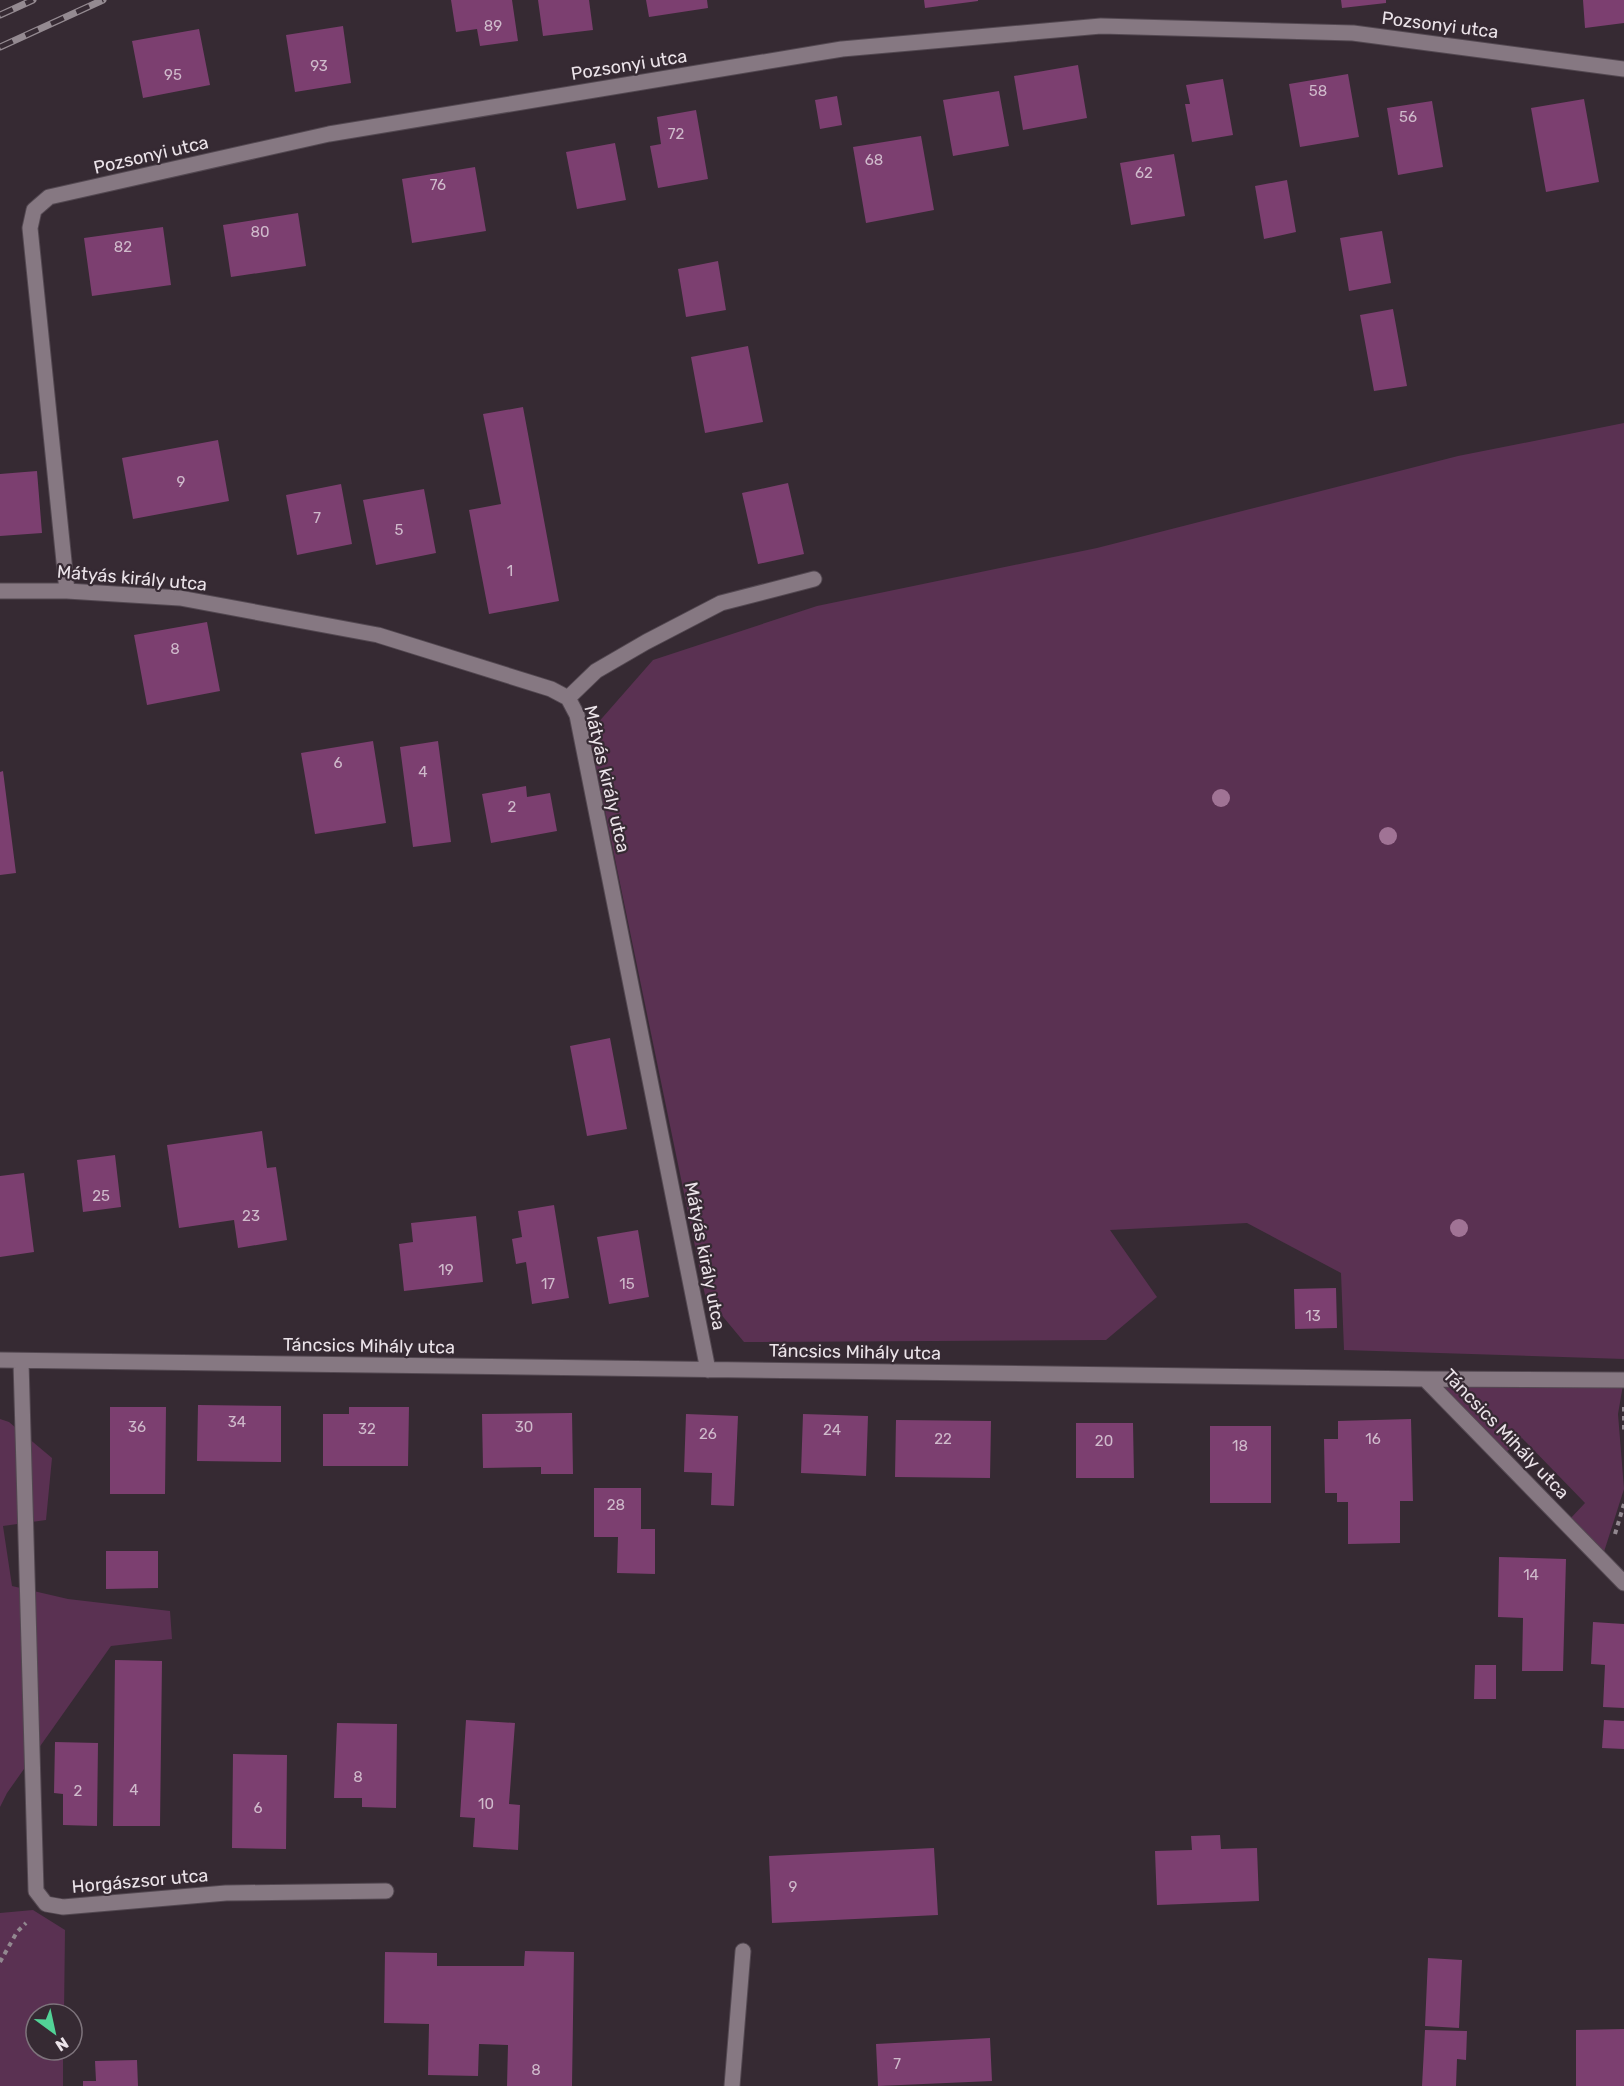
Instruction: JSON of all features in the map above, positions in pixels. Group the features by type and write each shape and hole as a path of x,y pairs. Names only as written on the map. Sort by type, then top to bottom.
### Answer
{"street":[{"name":"Pozsonyi utca","path":"67,591 30,228 34,210 49,198 329,135 842,49 1101,26 1353,33 1624,69"},
{"path":"568,698 596,671 721,603 814,579"},
{"name":"Mátyás király utca","path":"0,591 67,591 180,598 378,635 551,689 568,698 577,716 708,1370"},
{"name":"Táncsics Mihály utca","path":"0,1360 1425,1379 1624,1583"},
{"path":"21,1362 36,1891 46,1904"},
{"path":"1425,1379 1624,1380"},
{"name":"Horgászsor utca","path":"46,1904 63,1907 226,1893 386,1891"},
{"path":"732,2086 743,1952"}],"path":[{"path":"1624,1406 1622,1414 1624,1433"},
{"path":"0,1962 17,1932 46,1904"}],"shaded area":[{"path":"1624,423 1624,1359 1344,1350 1341,1273 1247,1223 1110,1230 1157,1297 1106,1340 744,1342 705,1295 589,733 653,660 817,606 1097,548 1458,456"},
{"path":"1437,1384 1623,1385 1618,1414 1624,1489 1603,1555 1569,1520 1585,1503 1522,1438 1504,1454"},
{"path":"0,1419 9,1422 52,1458 46,1520 3,1526 12,1586 68,1599 170,1611 172,1639 111,1646 7,1793 0,1807"},
{"path":"33,1910 65,1930 64,2002 24,2002 24,2062 63,2062 63,2086 0,2086 0,1913"}],"building":[{"path":"451,0 512,0 518,41 480,46 477,29 456,32"},
{"path":"538,0 589,0 593,30 543,36"},
{"path":"646,0 707,0 708,8 649,17"},
{"path":"924,0 978,0 978,1 925,8"},
{"path":"1341,0 1386,0 1386,3 1342,8"},
{"path":"1583,0 1624,0 1624,23 1585,28"},
{"path":"343,26 351,83 295,92 286,35"},
{"path":"199,29 210,85 143,98 132,41"},
{"path":"1078,65 1087,118 1023,130 1014,76"},
{"path":"1348,74 1359,137 1300,147 1289,84"},
{"path":"1223,79 1233,135 1192,142 1185,104 1190,104 1186,85"},
{"path":"999,91 1009,146 953,156 943,100"},
{"path":"837,96 842,125 820,129 815,100"},
{"path":"1584,99 1599,182 1546,192 1531,108"},
{"path":"1432,101 1443,167 1398,175 1387,108"},
{"path":"696,110 708,179 658,188 650,146 661,144 657,117"},
{"path":"921,136 934,210 866,223 853,147"},
{"path":"615,143 626,200 577,209 566,152"},
{"path":"1174,154 1185,216 1131,225 1120,163"},
{"path":"475,167 486,231 412,243 402,179"},
{"path":"1287,180 1296,232 1264,239 1255,186"},
{"path":"298,213 306,266 231,277 223,225"},
{"path":"163,227 171,285 92,296 84,238"},
{"path":"1382,231 1391,283 1349,291 1340,238"},
{"path":"718,261 726,310 686,317 678,269"},
{"path":"1393,309 1407,386 1374,391 1360,315"},
{"path":"748,346 763,422 705,433 691,357"},
{"path":"523,407 559,601 489,614 469,510 501,504 483,414"},
{"path":"218,440 229,501 133,519 122,458"},
{"path":"37,471 42,533 0,536 0,474"},
{"path":"788,483 804,554 758,564 742,493"},
{"path":"341,484 352,544 297,555 286,495"},
{"path":"424,489 436,553 376,565 363,500"},
{"path":"207,622 220,691 147,705 134,635"},
{"path":"373,741 386,823 315,834 301,753"},
{"path":"438,741 451,842 413,847 400,747"},
{"path":"3,771 16,873 0,875 0,772"},
{"path":"526,786 527,797 550,793 557,831 491,843 482,794"},
{"path":"610,1038 627,1129 587,1136 570,1046"},
{"path":"262,1131 267,1168 276,1167 287,1240 238,1248 234,1220 179,1228 167,1145"},
{"path":"115,1155 121,1207 83,1212 77,1160"},
{"path":"24,1173 34,1252 0,1257 0,1176"},
{"path":"554,1205 569,1298 532,1304 526,1262 516,1264 512,1239 522,1237 518,1211"},
{"path":"476,1216 483,1282 404,1291 399,1244 413,1242 411,1223"},
{"path":"638,1230 649,1297 609,1304 597,1237"},
{"path":"1336,1288 1337,1328 1295,1329 1294,1289"},
{"path":"198,1405 281,1406 281,1462 197,1461"},
{"path":"110,1407 166,1407 165,1494 110,1494"},
{"path":"349,1407 409,1407 408,1466 323,1466 323,1414 349,1414"},
{"path":"572,1413 573,1474 541,1474 541,1467 483,1468 482,1414"},
{"path":"686,1414 738,1416 734,1506 711,1505 712,1473 684,1472"},
{"path":"803,1414 868,1416 866,1476 801,1473"},
{"path":"1411,1419 1413,1501 1400,1501 1400,1543 1348,1544 1348,1502 1337,1502 1337,1493 1325,1493 1324,1439 1338,1439 1338,1421"},
{"path":"896,1420 991,1421 990,1478 895,1477"},
{"path":"1076,1423 1133,1423 1134,1478 1076,1478"},
{"path":"1210,1426 1271,1426 1271,1503 1210,1503"},
{"path":"594,1488 641,1488 641,1529 655,1529 655,1574 617,1573 618,1537 594,1537"},
{"path":"106,1551 158,1551 158,1588 106,1589"},
{"path":"1499,1557 1566,1559 1563,1671 1522,1671 1523,1618 1498,1617"},
{"path":"1593,1622 1624,1624 1624,1708 1603,1707 1605,1665 1591,1664"},
{"path":"115,1660 162,1661 160,1826 113,1826"},
{"path":"1475,1665 1496,1665 1496,1699 1474,1699"},
{"path":"466,1720 515,1723 509,1804 520,1805 518,1850 473,1847 475,1818 460,1817"},
{"path":"1604,1720 1624,1721 1624,1749 1602,1748"},
{"path":"337,1723 397,1724 396,1808 362,1807 362,1798 334,1798"},
{"path":"55,1742 98,1743 97,1826 63,1825 63,1794 54,1793"},
{"path":"233,1754 287,1755 286,1849 232,1848"},
{"path":"1220,1835 1221,1849 1257,1848 1259,1901 1157,1905 1155,1851 1192,1850 1191,1836"},
{"path":"934,1848 938,1915 772,1923 769,1856"},
{"path":"525,1951 574,1952 572,2086 507,2086 508,2045 479,2044 478,2076 428,2075 429,2024 384,2023 385,1952 437,1953 437,1966 524,1966"},
{"path":"1428,1958 1462,1960 1459,2028 1425,2026"},
{"path":"1624,2029 1624,2086 1576,2086 1576,2030"},
{"path":"1425,2030 1467,2031 1466,2060 1457,2059 1456,2086 1422,2086"},
{"path":"990,2038 992,2081 878,2086 876,2044"},
{"path":"137,2060 138,2086 83,2086 83,2081 96,2081 95,2061"}],"railway":[{"path":"0,15 33,0"},
{"path":"0,47 103,0"}]}
